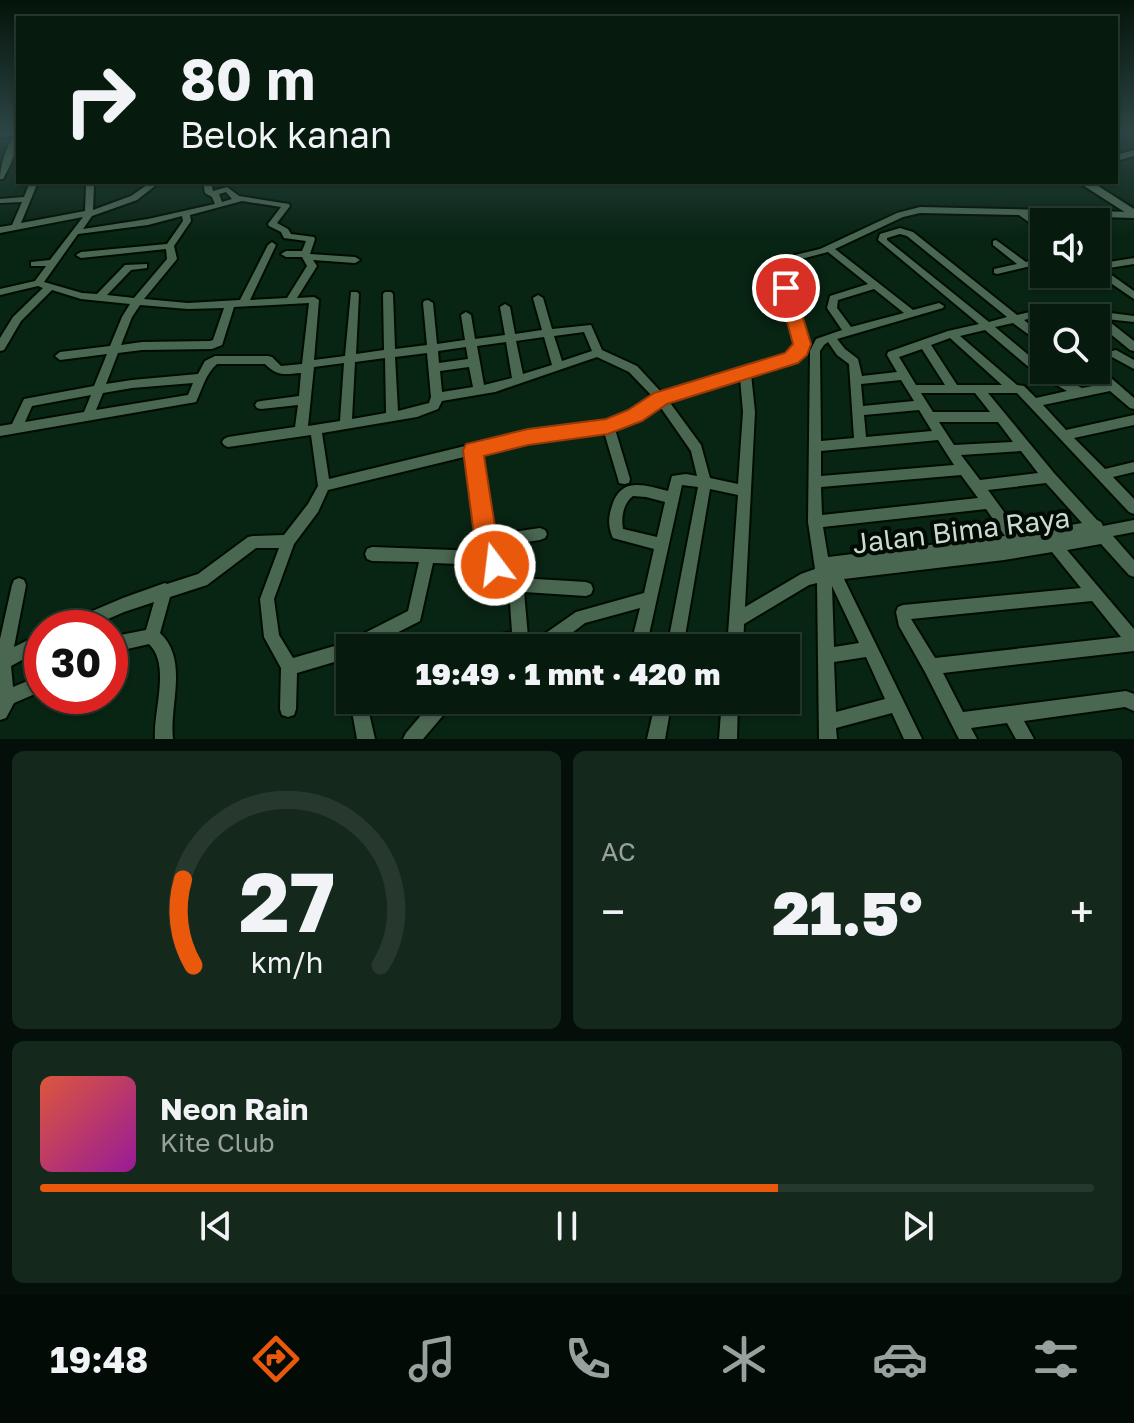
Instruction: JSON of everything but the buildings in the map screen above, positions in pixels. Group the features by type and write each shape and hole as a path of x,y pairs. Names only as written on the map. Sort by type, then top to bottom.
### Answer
{"street":[{"path":"18,229 33,184"},
{"path":"0,230 18,229 88,213 134,198 153,184"},
{"path":"208,184 220,205"},
{"path":"1089,184 1134,215"},
{"path":"1090,184 1134,208"},
{"path":"38,283 88,213 90,185"},
{"path":"211,194 227,189 237,199"},
{"path":"0,201 26,199"},
{"path":"77,232 186,214 237,199 286,206 272,224 285,231 287,236 311,239 307,256 312,269 291,300"},
{"path":"324,486 528,437 608,427 635,416 660,398 791,358 801,350 801,337 787,299 786,271 798,257 828,248 914,211 1030,211"},
{"path":"1019,211 1030,219"},
{"path":"89,414 112,350 137,301 171,261 170,246 187,221 186,214"},
{"path":"1110,214 1134,215"},
{"path":"1030,330 907,232 883,236 882,240 1052,381 1082,393"},
{"path":"996,243 1024,265"},
{"path":"243,304 272,245"},
{"path":"81,255 170,246"},
{"path":"828,248 912,314"},
{"path":"286,254 355,260"},
{"path":"1110,265 1134,261"},
{"path":"34,264 54,263"},
{"path":"997,271 1030,264"},
{"path":"100,297 128,267 144,266"},
{"path":"1110,278 1134,296"},
{"path":"0,292 38,283 81,296 198,307 312,299 316,302 301,432"},
{"path":"848,331 832,308 833,298 876,285"},
{"path":"1,345 17,319 51,286"},
{"path":"346,425 354,294"},
{"path":"388,294 392,417"},
{"path":"538,298 557,364"},
{"path":"228,442 392,417 434,406 437,397 428,303"},
{"path":"60,356 214,344 219,339 229,306"},
{"path":"896,704 828,730 826,570 815,522 818,446 815,351 820,342 830,337 939,306"},
{"path":"505,307 518,378"},
{"path":"466,315 479,391"},
{"path":"1110,315 1134,319"},
{"path":"1017,541 951,450 892,355 952,334 1030,316"},
{"path":"0,431 192,399 209,364 215,360 268,360 278,370 586,327 598,353"},
{"path":"1110,327 1134,347"},
{"path":"952,334 1014,389"},
{"path":"830,337 841,352 854,362 861,443"},
{"path":"924,344 954,389"},
{"path":"966,347 996,390"},
{"path":"437,397 495,388 557,364 598,353 633,369 660,398 697,449 705,482 678,634"},
{"path":"1116,354 1134,364"},
{"path":"434,368 473,362"},
{"path":"736,634 749,412 745,374"},
{"path":"857,380 905,375"},
{"path":"16,428 27,402 97,389 201,378"},
{"path":"1034,403 1110,384 1134,405"},
{"path":"915,389 1020,389 1134,508"},
{"path":"979,390 1049,477 1134,570"},
{"path":"261,405 304,400"},
{"path":"857,411 923,405"},
{"path":"931,417 1000,417"},
{"path":"1064,435 1134,420"},
{"path":"608,427 624,479"},
{"path":"288,709 289,667 272,637 267,599 288,541 308,516 324,486 316,430"},
{"path":"818,446 941,435"},
{"path":"951,450 1025,446"},
{"path":"473,450 488,558 516,585 586,589"},
{"path":"1101,475 1134,467"},
{"path":"816,482 965,469"},
{"path":"977,486 1049,477"},
{"path":"641,634 671,498 680,479 743,490"},
{"path":"662,545 618,534 614,526 620,498 627,491 671,498"},
{"path":"815,522 989,503"},
{"name":"Jalan Bima Raya","path":"826,570 1134,526"},
{"path":"487,542 540,534"},
{"path":"1050,540 1134,642"},
{"name":"Jalan Bima Raya","path":"826,570 1017,541 1050,540"},
{"path":"114,610 209,576 253,542 288,541"},
{"path":"372,554 488,558"},
{"path":"382,634 415,616 427,557"},
{"path":"738,619 826,570"},
{"path":"826,570 913,739"},
{"path":"19,585 2,662 3,706 24,694"},
{"path":"516,585 519,634"},
{"path":"152,636 165,590"},
{"path":"968,739 904,621 903,612 1093,594"},
{"path":"558,634 581,617 650,598"},
{"path":"128,641 152,636 162,643 166,657 164,739"},
{"path":"931,666 1134,642"},
{"path":"826,656 869,649"},
{"path":"2,662 24,650"},
{"path":"289,667 336,655"},
{"path":"958,721 1126,699 1134,703"},
{"path":"1011,713 1025,739"},
{"path":"361,714 366,739"},
{"path":"412,739 432,714"},
{"path":"656,739 659,714"},
{"path":"728,739 729,714"}],"route":[{"path":"495,565 488,558 473,450 528,437 608,427 635,416 660,398 726,380 797,355 801,350 801,337 786,288"}]}
